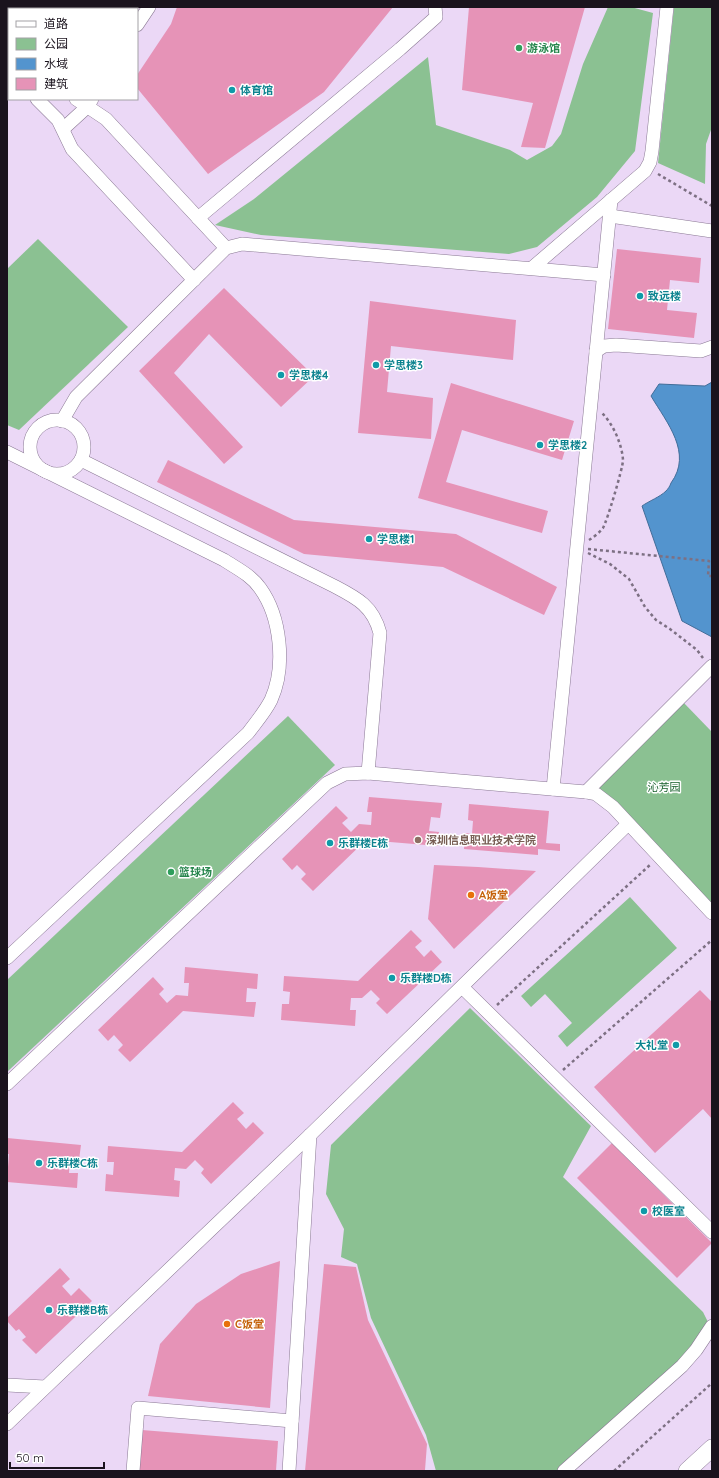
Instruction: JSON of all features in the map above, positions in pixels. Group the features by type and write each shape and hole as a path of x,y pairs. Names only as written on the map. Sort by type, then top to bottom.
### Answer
{"main road":[{"path":"687,1471 712,1448"}],"street":[{"path":"138,24 149,7"},
{"path":"198,218 400,49 436,17 435,7"},
{"path":"532,268 645,171 650,162 667,7"},
{"path":"38,100 58,120 72,149 194,280"},
{"path":"79,100 89,103 106,119 226,248"},
{"path":"63,129 89,103"},
{"path":"553,789 611,200"},
{"path":"610,216 712,231"},
{"path":"62,421 76,397 226,248 242,244 604,274"},
{"path":"596,350 604,346 616,345 701,352 712,347"},
{"path":"62,421 73,426 81,436 84,444 84,452 81,460 76,467 64,473 52,474 44,471 37,466 32,459 30,442 33,434 38,428 49,422 62,421"},
{"path":"7,452 224,560 244,572 259,587 269,603 276,621 279,640 277,681 271,698 262,714 248,733 7,958"},
{"path":"81,460 334,586 364,604 377,621 380,633 368,773"},
{"path":"586,792 711,667"},
{"path":"7,1084 327,783 345,774 368,773 596,794 604,799 712,913"},
{"path":"7,1424 310,1134 628,824"},
{"path":"462,987 712,1232"},
{"path":"289,1471 310,1134"},
{"path":"564,1471 682,1366 696,1350 712,1326"},
{"path":"7,1385 45,1387"},
{"path":"134,1471 138,1408 292,1421"}],"path":[{"path":"647,167 712,206"},
{"path":"577,547 591,539 603,527 612,504 623,461 619,444 609,420 591,401"},
{"path":"577,547 709,560 708,576 712,576"},
{"path":"577,547 610,564 629,579 645,607 656,620 697,650 711,667"},
{"path":"488,1013 659,857"},
{"path":"555,1077 712,940"},
{"path":"614,1471 712,1383"}],"green space":[{"path":"608,7 631,7 653,13 635,151 597,197 537,247 509,254 261,235 215,225 254,199 428,57 436,125 510,150 527,160 552,146 561,134 583,64"},
{"path":"674,7 712,7 712,127 706,144 705,184 658,163"},
{"path":"38,239 128,327 19,430 7,425 7,269"},
{"name":"沁芳园","path":"683,702 712,732 712,904 596,786"},
{"name":"篮球场","path":"288,716 335,765 7,1072 7,980"},
{"path":"630,897 677,948 567,1047 558,1036 572,1023 545,994 531,1007 521,996"},
{"path":"470,1008 591,1126 563,1177 703,1312 709,1324 686,1354 559,1471 436,1471 426,1435 371,1318 357,1264 341,1257 344,1229 326,1194 331,1145"}],"water":[{"path":"712,382 712,637 682,621 642,506 664,493 670,486 677,472 679,461 679,449 675,438 651,396 659,384 705,386"}],"building":[{"name":"体育馆","path":"177,7 393,7 324,92 208,174 138,89 138,74 171,24"},
{"name":"游泳馆","path":"469,7 585,7 545,148 521,147 533,103 462,90"},
{"name":"致远楼","path":"617,249 701,258 699,283 670,280 667,310 697,313 694,338 608,329"},
{"name":"学思楼4","path":"224,288 314,376 281,407 209,334 174,373 243,447 224,464 139,371"},
{"name":"学思楼3","path":"370,301 516,320 513,360 391,346 387,392 433,398 431,439 358,433"},
{"name":"学思楼2","path":"451,383 574,421 562,460 462,430 446,482 548,511 542,533 418,498"},
{"name":"学思楼1","path":"168,460 294,520 456,534 557,587 544,615 443,567 304,554 157,482"},
{"name":"乐群楼E栋","path":"369,797 442,803 440,818 431,817 429,831 439,832 438,846 366,840 313,891 301,879 306,874 297,865 292,870 282,859 336,806 348,818 342,823 351,832 359,824 371,825 372,812 367,812"},
{"path":"469,804 549,811 546,843 560,844 560,851 538,849 538,855 464,849 465,833 472,834 473,821 468,820"},
{"name":"A饭堂","path":"434,865 536,871 454,949 428,919"},
{"name":"乐群楼D栋","path":"411,930 422,941 415,947 424,957 431,950 442,962 387,1014 376,1003 380,999 371,990 362,998 351,998 350,1010 356,1010 355,1026 281,1020 282,1004 289,1004 290,992 283,991 284,976 358,981"},
{"path":"185,967 258,974 257,989 247,988 246,1002 256,1002 254,1017 183,1011 130,1062 118,1050 123,1045 114,1035 108,1041 98,1030 153,977 164,989 159,994 167,1003 176,995 188,996 189,983 184,983"},
{"name":"大礼堂","path":"700,990 712,1002 712,1119 703,1109 655,1153 594,1087"},
{"path":"233,1102 244,1113 237,1119 246,1129 253,1122 264,1133 211,1184 201,1173 204,1169 195,1160 186,1169 175,1168 174,1180 180,1181 179,1197 105,1191 106,1174 113,1175 114,1162 107,1162 108,1146 182,1152"},
{"name":"乐群楼C栋","path":"7,1138 81,1145 79,1160 70,1159 69,1173 78,1173 77,1188 7,1182 9,1154 7,1154"},
{"name":"校医室","path":"612,1143 712,1243 677,1278 577,1178"},
{"name":"C饭堂","path":"280,1261 270,1408 148,1396 160,1344 196,1304 241,1274"},
{"path":"324,1264 356,1267 368,1320 427,1444 425,1470 305,1471"},
{"name":"乐群楼B栋","path":"60,1268 70,1279 62,1286 71,1296 79,1288 92,1301 36,1354 22,1340 26,1337 19,1329 16,1331 7,1321 7,1318"},
{"path":"142,1430 278,1441 276,1471 139,1471"}],"place":[{"name":"游泳馆","path":"519,48"},
{"name":"体育馆","path":"232,90"},
{"name":"致远楼","path":"640,296"},
{"name":"学思楼3","path":"376,365"},
{"name":"学思楼4","path":"281,375"},
{"name":"学思楼2","path":"540,445"},
{"name":"学思楼1","path":"369,539"},
{"name":"深圳信息职业技术学院","path":"418,840"},
{"name":"乐群楼E栋","path":"330,843"},
{"name":"篮球场","path":"171,872"},
{"name":"A饭堂","path":"471,895"},
{"name":"乐群楼D栋","path":"392,978"},
{"name":"大礼堂","path":"676,1045"},
{"name":"乐群楼C栋","path":"39,1163"},
{"name":"校医室","path":"644,1211"},
{"name":"乐群楼B栋","path":"49,1310"},
{"name":"C饭堂","path":"227,1324"}]}
